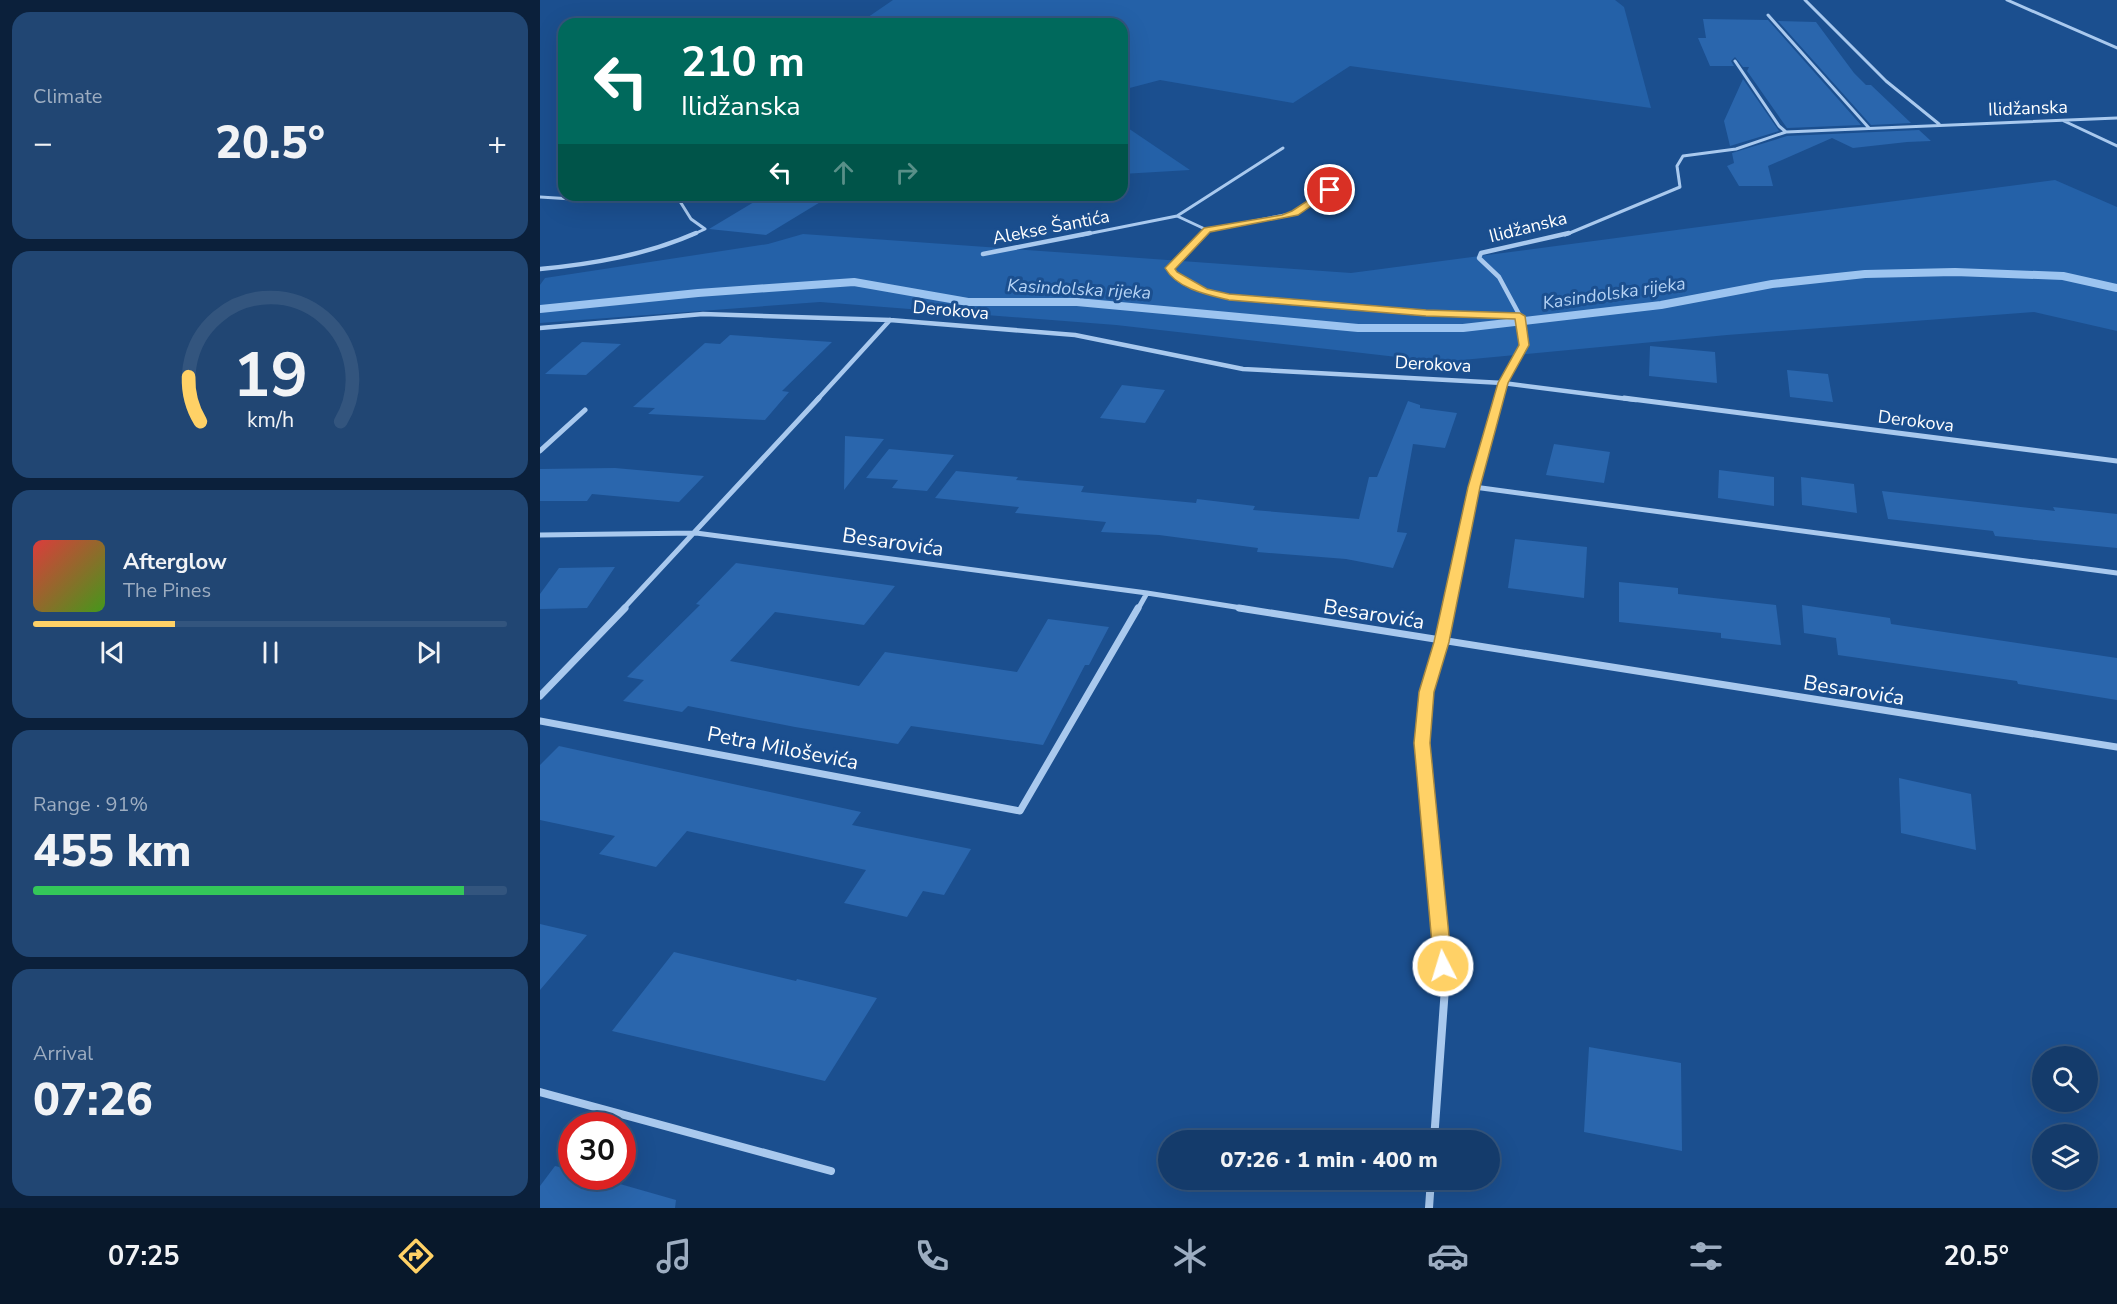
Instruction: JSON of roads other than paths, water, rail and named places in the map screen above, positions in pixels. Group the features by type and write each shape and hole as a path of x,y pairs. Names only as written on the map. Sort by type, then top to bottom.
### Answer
{"street":[{"path":"1805,0 1878,71 1927,116 1939,124"},
{"path":"2007,0 2117,48"},
{"path":"1768,15 1869,128"},
{"path":"1736,61 1779,126 1786,132"},
{"name":"Ilidžanska","path":"1520,316 1499,277 1479,258 1481,253 1564,235 1680,187 1677,166 1683,156 1736,149 1786,132 2117,118"},
{"path":"2064,120 2117,146"},
{"name":"Alekse Šantića","path":"983,254 1177,216 1283,148"},
{"path":"1347,178 1295,213 1207,230 1170,268 1173,274 1204,291 1229,297 1426,313 1520,316 1524,345 1503,383 1474,487 1442,642 1426,692 1422,743 1445,988 1435,1130"},
{"path":"540,197 558,198"},
{"path":"540,269 634,254 678,242 705,229 691,219 680,201"},
{"path":"1177,216 1207,230"},
{"name":"Derokova","path":"540,328 703,314 890,320 1075,335 1243,369 1503,383 2117,462"},
{"name":"Derokova","path":"696,533 890,320"},
{"path":"540,451 585,410"},
{"path":"1474,487 2117,573"},
{"path":"540,696 696,533"},
{"name":"Besarovića","path":"540,535 696,533 1147,593 1442,642 2117,747"},
{"name":"Petra Miloševića","path":"540,721 1020,811 1147,593"},
{"path":"540,1092 831,1171"},
{"path":"1429,1208 1430,1190"}],"waterway":[{"name":"Kasindolska rijeka","path":"540,309 698,293 854,282 968,302 1077,302 1358,328 1463,328 1661,305 1772,284 1865,274 1955,272 2063,276 2117,288"}]}
